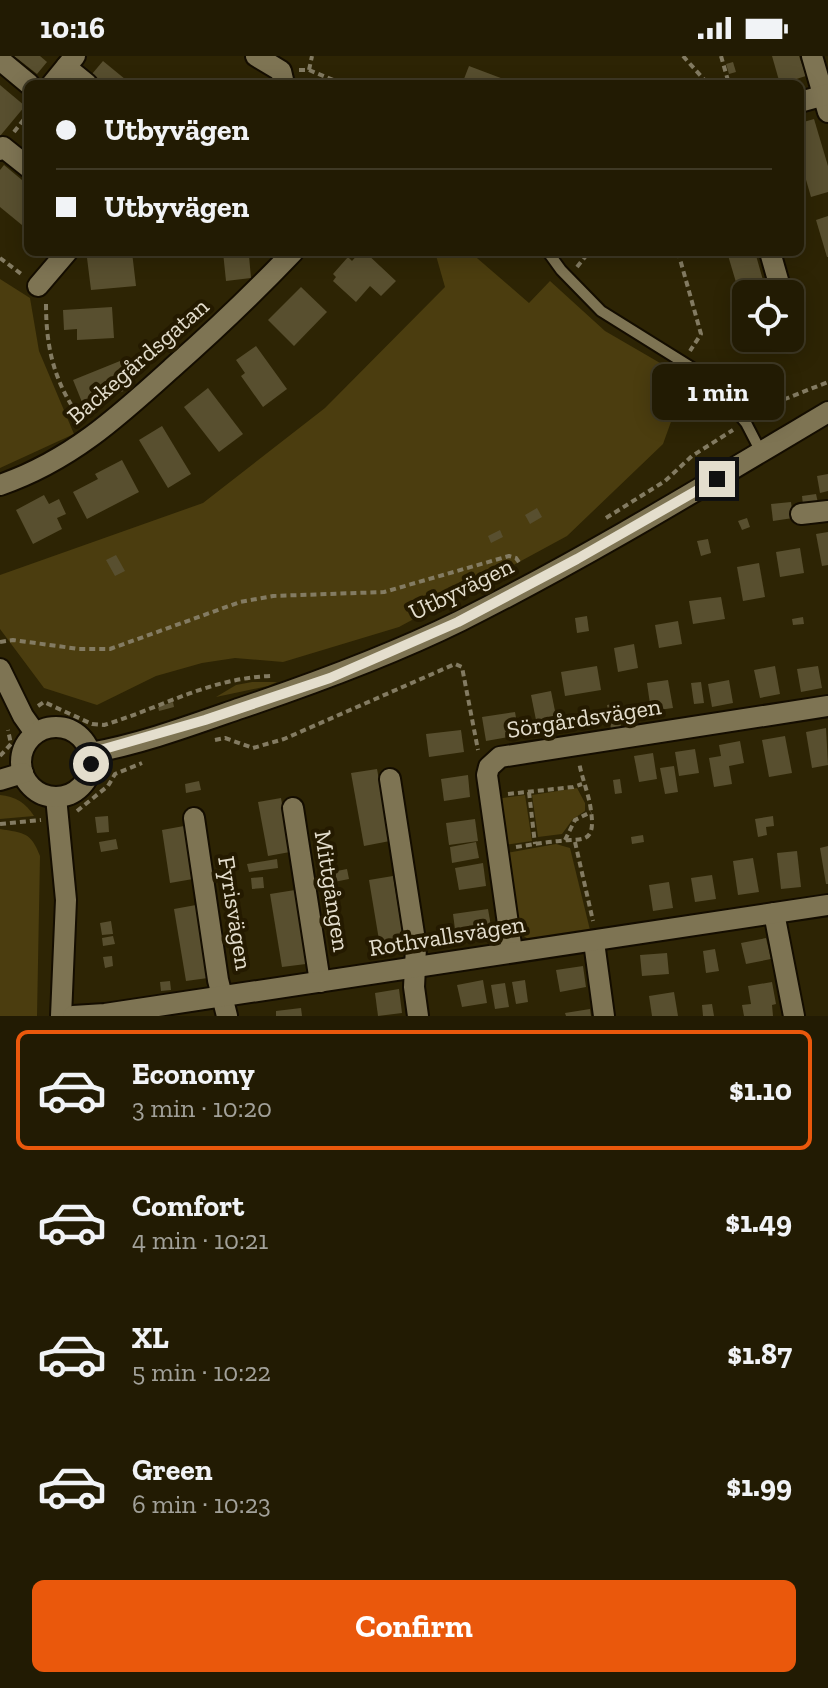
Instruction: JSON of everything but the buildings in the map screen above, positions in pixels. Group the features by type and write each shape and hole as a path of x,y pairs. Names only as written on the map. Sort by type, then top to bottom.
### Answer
{"street":[{"path":"256,56 282,78"},
{"path":"804,102 826,100 812,56"},
{"path":"0,60 24,80"},
{"path":"55,80 71,61 84,80"},
{"path":"2,148 24,164"},
{"path":"42,295 65,256"},
{"name":"Backegårdsgatan","path":"0,485 30,475 95,437 242,305 289,256"},
{"path":"771,256 778,280"},
{"name":"Utbyvägen","path":"90,753 205,720 330,678 444,628 577,559 828,412"},
{"path":"801,514 828,511"},
{"path":"0,669 29,725 21,759 23,773 35,790 56,797 76,791 84,783 91,764 90,753 79,735 70,730 29,725"},
{"name":"Sörgårdsvägen","path":"512,952 487,775 489,767 500,757 828,706"},
{"path":"0,780 23,773"},
{"path":"390,779 416,947 414,987 418,1016"},
{"path":"56,797 66,900 61,1016"},
{"name":"Mittgången","path":"293,808 320,982"},
{"name":"Fyrisvägen","path":"194,818 225,1006"},
{"name":"Rothvallsvägen","path":"73,1016 225,1006 320,982 828,905"},
{"path":"774,913 794,1016"},
{"path":"594,942 604,1016"}],"lane":[{"path":"551,256 601,311 710,379 746,423 761,452"}],"path":[{"path":"309,70 312,56"},
{"path":"683,56 704,80"},
{"path":"721,56 728,80"},
{"path":"282,78 309,70 333,80"},
{"path":"577,267 586,256"},
{"path":"679,256 701,334 690,351"},
{"path":"42,295 47,349 69,403"},
{"path":"604,519 665,481 692,456 785,399 828,382"},
{"path":"0,642 13,640 79,649 110,649 240,602 273,596 384,592 509,556 516,558 521,565 533,559"},
{"path":"204,743 225,738 253,748 284,739 455,664 462,667 479,756 489,767"},
{"path":"0,756 11,744 7,727 29,725 44,702 92,724 104,725 184,693 254,676 278,676"},
{"path":"497,850 565,840 575,842 585,839 591,831 591,812 582,784 576,744"},
{"path":"115,774 151,759"},
{"path":"490,796 582,784"},
{"path":"529,792 535,844"},
{"path":"565,840 575,820 591,812"},
{"path":"575,842 595,926 594,942"}],"shaded area":[{"path":"436,256 475,256 529,303 550,281 605,331 684,380 687,393 682,407 672,419 663,444 567,536 399,627 283,662 235,658 202,663 156,676 97,705 44,688 0,629 0,575 203,503 325,408 445,287"},
{"path":"0,279 30,298 39,351 74,434 0,468"},
{"path":"277,682 216,697 236,685"},
{"path":"577,788 585,803 585,811 573,819 562,834 538,837 532,795"},
{"path":"0,795 20,801 34,816 0,819"},
{"path":"525,795 532,841 505,845 496,799"},
{"path":"0,829 26,835 40,856 37,1016 0,1016"},
{"path":"556,844 570,848 590,930 528,939 517,931 506,853"}],"route":[{"path":"91,764 90,753 109,750 330,678 458,622 717,479"}]}
